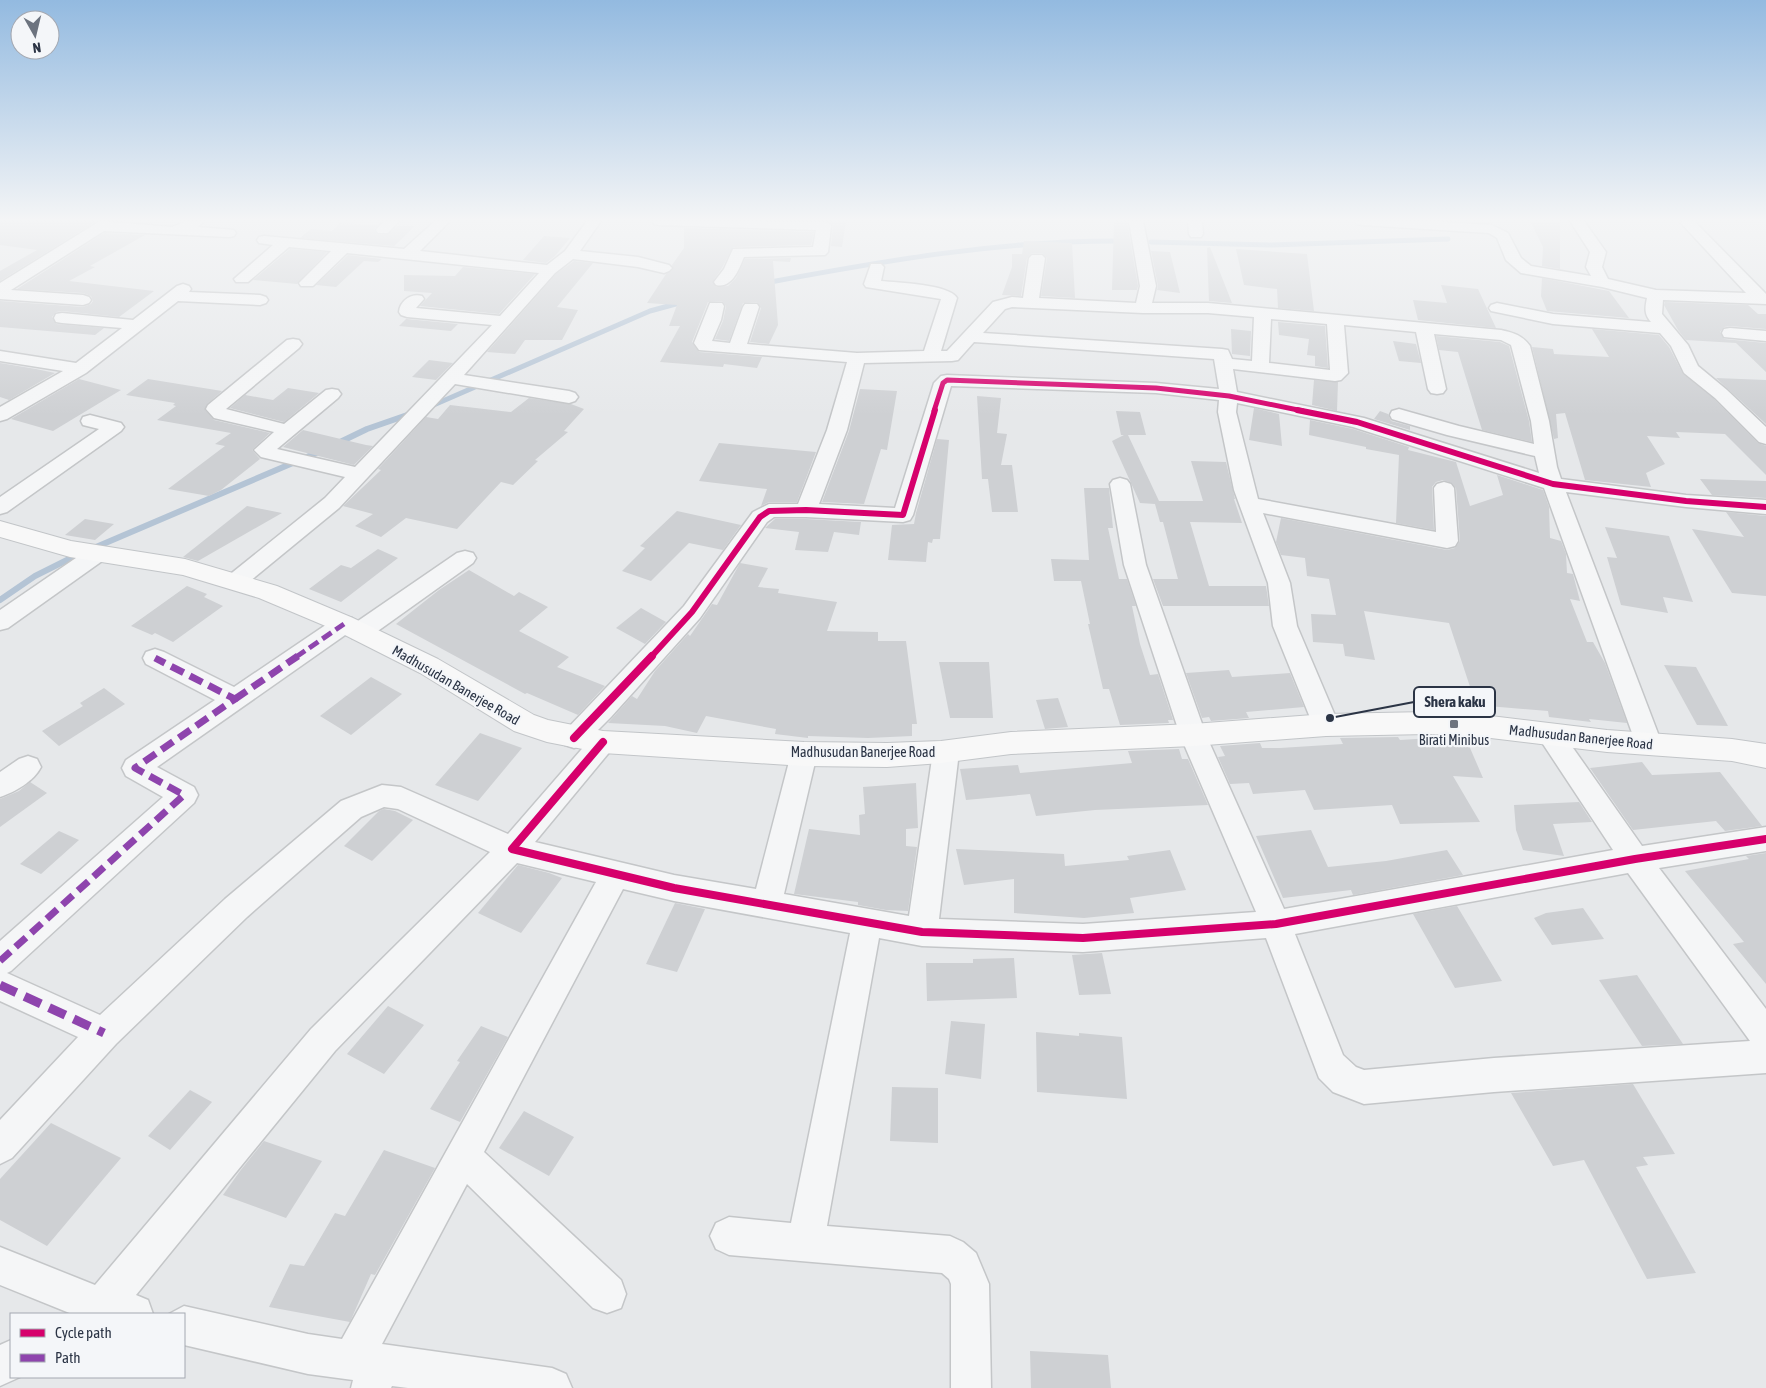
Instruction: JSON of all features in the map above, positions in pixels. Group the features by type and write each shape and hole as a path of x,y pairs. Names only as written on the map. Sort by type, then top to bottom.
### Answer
{"main road":[{"name":"Madhusudan Banerjee Road","path":"0,529 70,549 185,567 268,592 352,628 429,666 524,723 547,732 603,742 804,754 887,754 946,752 1011,743 1193,735 1326,724 1428,723 1483,726 1550,735 1732,750 1766,756"}],"street":[{"path":"236,581 332,503 452,378 536,286"},
{"path":"881,286 941,292 949,297 931,357"},
{"path":"1030,302 1033,286"},
{"path":"1143,308 1148,286"},
{"path":"1618,286 1656,295 1763,299"},
{"path":"1750,286 1763,299"},
{"path":"0,415 80,369 179,292 260,300"},
{"path":"0,294 83,300"},
{"path":"1656,295 1653,308 1654,316 1679,345 1690,368 1721,394 1766,438"},
{"path":"416,299 407,308 407,312 505,321"},
{"path":"716,306 713,320 703,344 857,358 952,356 999,306 1012,302 1143,308 1208,308 1501,335 1518,341 1540,422 1547,467 1649,744"},
{"path":"737,348 751,307"},
{"path":"1497,308 1553,319 1664,328"},
{"path":"1260,368 1263,313"},
{"path":"62,318 138,325"},
{"path":"1224,363 1329,377 1337,376 1334,320"},
{"path":"1424,328 1437,389"},
{"path":"1730,333 1766,336"},
{"path":"970,337 1222,354 1229,396 1227,412 1244,490 1279,582 1285,626 1326,724"},
{"path":"0,343 11,344 0,352"},
{"path":"287,430 221,414 215,409 293,344"},
{"path":"0,356 80,369"},
{"path":"806,510 837,430 857,358"},
{"path":"452,378 569,397"},
{"path":"574,738 692,612 760,517 769,511 806,510 903,515 943,383 947,380 1156,388 1229,396 1357,422 1553,484 1686,501 1766,507"},
{"path":"332,394 264,450 268,453 298,461 359,474"},
{"path":"1399,415 1454,431 1545,452"},
{"path":"0,507 114,427 90,421"},
{"path":"1120,484 1135,565 1193,735 1276,924 1330,1066 1344,1080 1364,1087 1504,1074 1766,1056"},
{"path":"1249,504 1447,541 1444,488"},
{"path":"0,622 101,555"},
{"path":"0,961 184,795 135,768 236,699 465,558"},
{"path":"155,658 236,699"},
{"path":"1550,735 1635,859 1766,1035"},
{"path":"0,1266 109,1312 323,1040 512,849 603,742"},
{"path":"922,932 946,752"},
{"path":"768,905 804,754"},
{"path":"0,786 28,767"},
{"path":"0,1146 104,1033 236,908 351,809 382,796 401,798 512,849 674,888 922,932 1083,938 1276,924 1635,859 1766,839"},
{"path":"367,1372 463,1156 616,874"},
{"path":"805,1243 867,922"},
{"path":"0,985 104,1033"},
{"path":"463,1156 607,1294"},
{"path":"729,1236 950,1255 963,1266 970,1284 971,1388"},
{"path":"185,1326 308,1354 367,1372 552,1388"}],"building":[{"path":"22,286 110,286 154,291 119,317 62,311 56,312 52,317 56,324 104,328 95,335 0,327 0,301 83,307 91,304 93,301 91,296 83,293 17,289"},
{"path":"404,286 524,286 499,314 420,306 432,293 404,291"},
{"path":"546,286 574,286 557,307 578,310 562,340 525,340 515,354 487,352"},
{"path":"658,286 775,286 778,325 769,344 750,342 761,308 757,302 743,303 729,341 715,339 723,321 726,306 722,301 708,302 692,342 699,352 762,357 757,368 724,364 723,367 660,362 680,326 669,326 677,305 647,303"},
{"path":"1005,286 1023,286 1021,296 1002,295"},
{"path":"1043,286 1074,286 1075,298 1041,296"},
{"path":"1112,286 1138,286 1137,290 1112,290"},
{"path":"1158,286 1178,286 1180,293 1157,290"},
{"path":"1208,286 1225,286 1232,303 1209,301"},
{"path":"1250,286 1311,286 1314,311 1278,308 1277,289"},
{"path":"1441,286 1478,289 1496,328 1418,320 1413,300 1447,303"},
{"path":"1542,286 1582,286 1609,291 1629,318 1547,311 1541,296"},
{"path":"1665,302 1748,305 1758,314 1766,314 1766,329 1730,326 1724,327 1720,332 1724,339 1766,343 1766,372 1736,343 1686,340 1664,305"},
{"path":"406,319 458,324 451,331 399,326"},
{"path":"1278,322 1325,326 1328,368 1315,366 1315,356 1307,355 1309,339 1279,335"},
{"path":"1231,329 1251,331 1250,356 1232,354"},
{"path":"1592,329 1659,335 1669,347 1683,374 1714,399 1758,443 1766,446 1766,475 1725,434 1676,432 1680,438 1647,436 1665,464 1646,473 1651,487 1585,480 1565,413 1556,414 1558,438 1554,439 1532,347 1553,349 1554,354 1609,357"},
{"path":"1436,336 1500,342 1509,346 1529,421 1532,442 1482,430 1458,352 1439,350"},
{"path":"1393,341 1416,344 1421,363 1399,361"},
{"path":"429,360 453,363 436,380 412,377"},
{"path":"0,363 55,373 9,400 0,397"},
{"path":"1716,378 1766,380 1766,424 1728,389"},
{"path":"79,379 121,390 53,431 11,419"},
{"path":"148,379 222,391 207,404 205,410 214,420 270,433 252,450 260,459 221,490 209,496 168,489 225,446 215,444 231,433 157,420 176,406 173,405 175,403 126,395"},
{"path":"1314,380 1338,382 1337,411 1312,405"},
{"path":"288,388 319,393 284,422 230,408 245,395 273,400"},
{"path":"860,389 897,391 887,450 881,449 864,504 822,502 849,431"},
{"path":"977,396 1001,398 997,433 1007,434 1001,465 1012,465 1018,512 992,512 988,479 982,479"},
{"path":"529,398 571,404 584,409 564,431 568,432 535,460 538,461 513,485 501,482 457,529 406,518 381,537 355,526 373,514 343,506 381,470 378,469 426,417 438,419 450,405 511,412"},
{"path":"1254,408 1279,414 1282,446 1249,440"},
{"path":"1116,411 1140,412 1146,435 1128,435 1159,501 1203,501 1191,461 1226,462 1234,499 1242,523 1190,522 1209,586 1266,586 1269,606 1163,606 1153,579 1178,579 1163,522 1160,522 1155,504 1140,503 1112,441 1124,435 1121,435"},
{"path":"1380,411 1388,414 1391,421 1410,426 1410,430 1374,419"},
{"path":"1310,420 1353,429 1409,447 1408,450 1456,462 1470,506 1503,495 1497,475 1543,490 1549,507 1550,538 1561,541 1566,554 1567,573 1573,574 1580,601 1570,599 1587,642 1593,642 1605,663 1627,723 1589,719 1591,722 1549,717 1548,711 1476,705 1449,623 1364,611 1375,660 1345,656 1343,644 1313,642 1311,614 1336,615 1329,579 1307,576 1305,558 1281,555 1276,542 1281,518 1447,550 1455,548 1460,541 1456,488 1452,483 1443,480 1436,482 1432,487 1434,530 1396,523 1399,455 1309,435"},
{"path":"303,430 373,446 354,465 283,447"},
{"path":"937,439 949,440 940,539 933,539 932,543 928,542 926,562 888,560 892,525 914,524"},
{"path":"719,443 816,452 797,502 769,502 761,506 767,489 699,481"},
{"path":"1700,479 1766,481 1766,498 1712,495"},
{"path":"1084,488 1109,488 1113,528 1108,528 1119,579 1127,579 1136,606 1132,606 1140,644 1150,675 1158,674 1173,720 1168,720 1169,723 1120,725 1109,689 1103,689 1088,624 1090,624 1081,581 1054,581 1051,559 1089,560"},
{"path":"247,506 282,513 198,561 183,557"},
{"path":"677,511 741,525 723,550 689,543 651,581 622,571 645,548 640,546"},
{"path":"1726,512 1766,516 1766,596 1732,593 1692,529 1744,537"},
{"path":"85,519 114,524 95,540 65,535"},
{"path":"775,519 861,522 859,535 834,532 828,552 795,550 799,532 765,528"},
{"path":"1605,527 1669,536 1693,602 1663,597 1668,613 1621,605 1607,557 1617,558"},
{"path":"378,549 398,558 341,602 309,589 341,565 351,568"},
{"path":"740,563 768,568 758,587 779,589 778,593 837,602 827,631 878,632 878,641 906,641 917,724 912,724 912,736 868,738 808,736 808,738 775,734 776,729 706,716 697,733 665,726 608,723 632,696 637,699 655,671 688,634 690,636 712,604 717,605"},
{"path":"469,570 514,596 519,592 548,607 519,631 569,657 557,667 605,686 578,715 527,693 525,694 396,624 439,590"},
{"path":"187,586 207,594 204,597 223,606 173,642 155,633 152,635 131,626"},
{"path":"641,608 666,622 645,644 616,628"},
{"path":"939,662 989,662 993,718 950,718"},
{"path":"1664,665 1696,667 1728,726 1697,725"},
{"path":"1229,670 1232,677 1290,673 1304,707 1246,712 1249,718 1211,721 1209,717 1202,718 1186,673"},
{"path":"371,677 402,694 351,735 320,716"},
{"path":"104,688 125,704 59,746 42,731 83,706 80,703"},
{"path":"1058,698 1068,727 1045,729 1036,700"},
{"path":"480,733 522,748 478,801 435,785"},
{"path":"1398,737 1400,740 1432,738 1467,741 1483,778 1453,776 1480,822 1400,824 1392,805 1314,810 1305,790 1253,794 1249,783 1230,784 1218,757 1225,756 1220,746 1260,743 1262,748 1280,748 1343,744 1340,738"},
{"path":"1179,749 1182,759 1188,759 1208,805 1095,810 1036,816 1030,794 966,800 960,769 1018,765 1020,773 1132,763 1128,751"},
{"path":"1642,762 1652,775 1720,772 1762,826 1725,831 1716,821 1633,830 1590,768"},
{"path":"30,782 47,793 0,827 0,799 19,791"},
{"path":"916,783 918,828 906,829 906,846 917,847 908,911 886,910 858,905 858,902 794,894 809,829 860,835 859,815 865,814 863,787"},
{"path":"1579,802 1592,822 1553,824 1564,856 1523,850 1516,830 1514,805"},
{"path":"384,809 395,811 413,820 372,861 344,846 379,811"},
{"path":"1311,830 1328,867 1386,861 1447,850 1463,875 1353,895 1351,890 1283,898 1256,836"},
{"path":"59,831 79,840 41,874 20,864"},
{"path":"956,849 1064,854 1065,866 1129,860 1127,856 1170,850 1186,890 1130,898 1134,913 1084,918 1014,913 1014,879 964,885"},
{"path":"1766,853 1766,984 1733,944 1744,942 1685,871 1749,859 1746,856"},
{"path":"518,865 562,878 521,933 478,913"},
{"path":"675,903 705,909 677,972 646,964"},
{"path":"1457,906 1502,981 1455,988 1413,914"},
{"path":"1583,908 1604,939 1552,945 1534,918 1546,913"},
{"path":"1102,953 1111,994 1079,995 1072,955"},
{"path":"1014,958 1017,998 927,1001 926,963 973,963 973,959"},
{"path":"1637,975 1683,1044 1642,1046 1599,980"},
{"path":"388,1006 424,1025 384,1074 347,1054"},
{"path":"951,1021 985,1024 981,1079 945,1074"},
{"path":"481,1026 508,1037 460,1122 430,1109 460,1062 457,1061"},
{"path":"1036,1032 1122,1037 1127,1099 1037,1092"},
{"path":"1633,1084 1675,1154 1643,1157 1648,1165 1636,1167 1696,1273 1647,1279 1584,1160 1553,1166 1511,1093"},
{"path":"892,1087 938,1088 938,1143 890,1141"},
{"path":"190,1090 212,1102 170,1150 148,1136"},
{"path":"524,1111 574,1137 549,1176 499,1148"},
{"path":"51,1123 121,1158 47,1246 0,1220 0,1179"},
{"path":"264,1141 322,1161 286,1218 223,1195"},
{"path":"384,1150 435,1168 375,1275 371,1274 350,1322 269,1307 290,1264 304,1266 335,1213 345,1216"},
{"path":"1030,1351 1108,1355 1111,1388 1031,1388"}],"waterway":[{"path":"429,407 650,311 683,302"},
{"path":"336,444 367,429 413,413"},
{"path":"0,600 35,576 75,556 321,451"}],"marked path":[{"path":"235,699 344,624"},
{"path":"0,961 184,795 135,768 235,699 155,658"},
{"path":"0,985 104,1033"}],"cycle path":[{"path":"574,738 692,612 760,517 769,511 806,510 903,515 943,383 947,380 1156,388 1229,396 1357,422 1553,484 1686,501 1766,507"},
{"path":"603,742 512,849 674,888 922,932 1083,938 1276,924 1635,859 1766,839"}],"place":[{"name":"Shera kaku","path":"1330,718"},
{"name":"Birati Minibus","path":"1454,724"}]}
